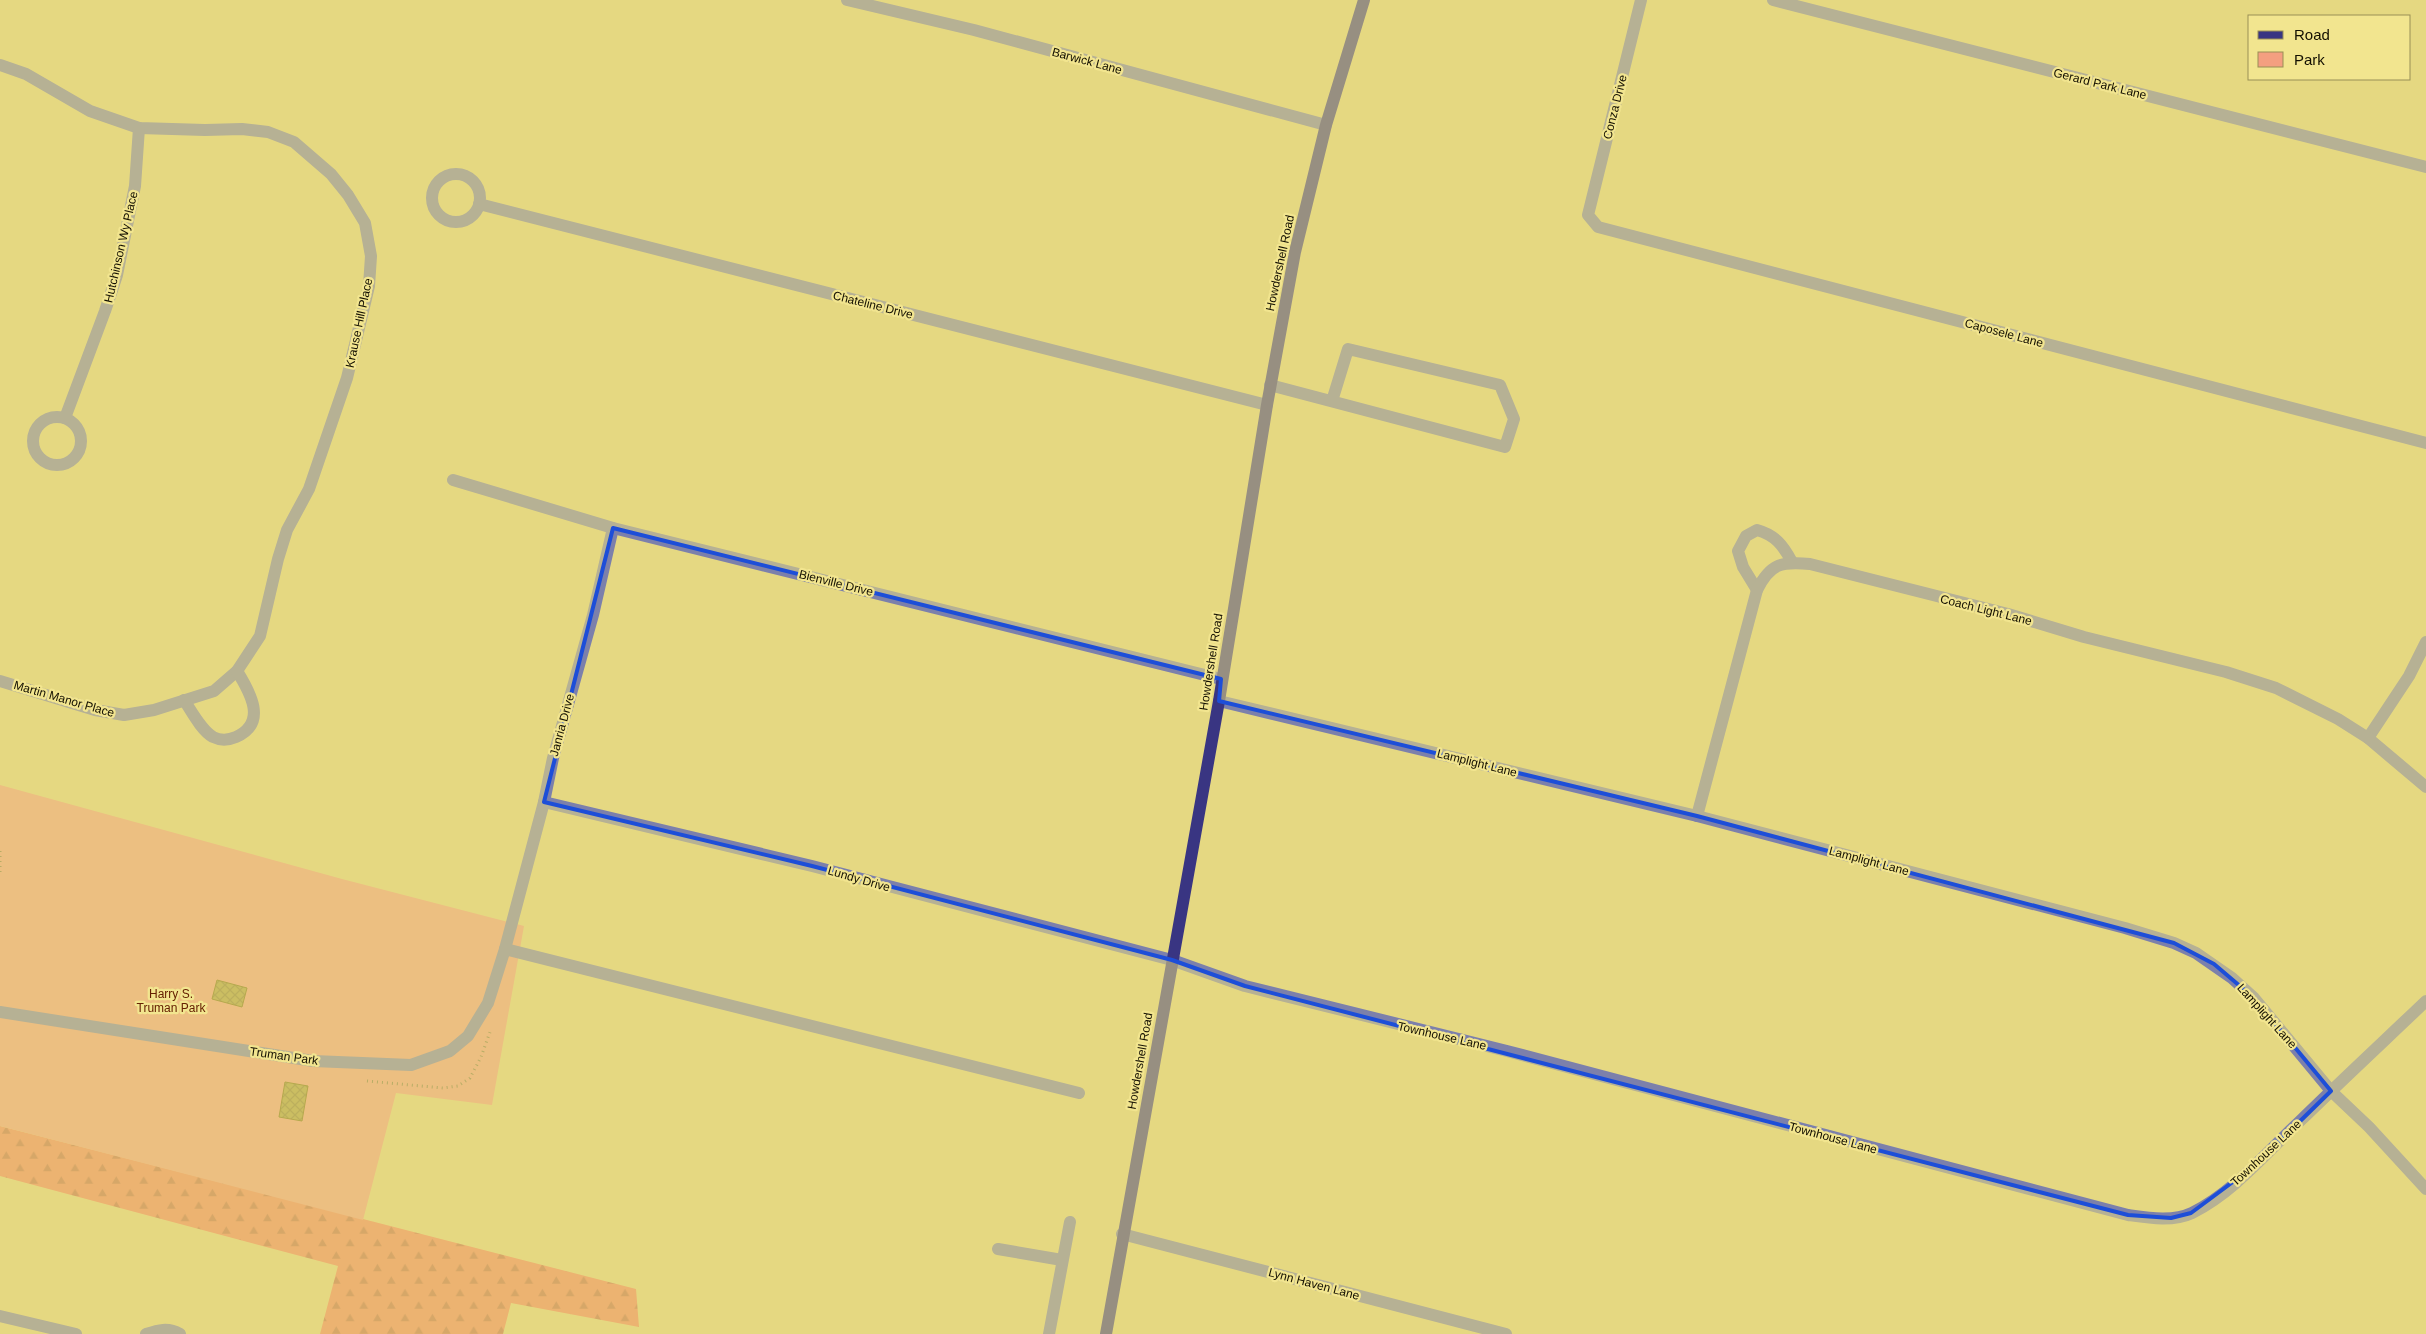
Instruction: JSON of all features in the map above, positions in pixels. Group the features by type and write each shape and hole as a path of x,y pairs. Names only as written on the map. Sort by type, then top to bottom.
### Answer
{"main road":[{"name":"Howdershell Road","path":"1106,1334 1122,1234 1219,701 1221,679 1270,385 1295,252 1326,125 1364,0"}],"street":[{"name":"Barwick Lane","path":"847,0 974,30 1326,125"},
{"name":"Conza Drive","path":"1588,215 1641,0"},
{"name":"Gerard Park Lane","path":"1773,0 2426,167"},
{"name":"Krause Hill Place","path":"0,65 26,74 90,111 138,128 242,129 268,132 294,142 332,174 365,222 371,256 369,286 347,378 309,489 287,530 278,559 260,636 237,671 214,691"},
{"name":"Hutchinson Wy Place","path":"65,418 106,311 117,275 135,186 138,128"},
{"name":"Chateline Drive","path":"479,204 1267,405"},
{"name":"Caposele Lane","path":"1588,215 1598,227 2426,443"},
{"path":"1270,385 1505,447 1514,419 1500,385 1348,349 1332,401"},
{"name":"Bienville Drive","path":"453,480 613,528 1221,679"},
{"name":"Janria Drive","path":"512,923 544,802 553,758 593,615 613,528"},
{"path":"1697,816 1757,590 1765,574 1778,565 1792,562 1783,545 1769,533 1757,530 1746,536 1738,551 1744,567 1757,590"},
{"name":"Coach Light Lane","path":"1792,562 1810,564 2008,614 2084,637 2226,672 2268,685 2338,719 2368,738 2426,787"},
{"path":"2368,738 2409,676 2426,642"},
{"path":"184,700 214,737 228,740 246,732 253,720 254,704 237,671"},
{"name":"Martin Manor Place","path":"0,681 94,710 124,715 154,710 214,691"},
{"name":"Lamplight Lane","path":"1219,701 1697,816 2125,928 2174,943 2214,964 2254,998 2331,1090 2369,1127 2426,1189"},
{"name":"Lundy Drive","path":"544,802 812,866 1172,960"},
{"name":"Truman Park","path":"0,1012 313,1061 411,1065 450,1051 468,1036 488,1003 512,923"},
{"path":"505,949 1079,1093"},
{"name":"Townhouse Lane","path":"1172,960 1246,986 1517,1054 2128,1216 2151,1218 2172,1218 2191,1213 2211,1201 2254,1167 2331,1090 2426,1001"},
{"path":"1049,1334 1070,1222"},
{"name":"Lynn Haven Lane","path":"1122,1234 1506,1334"},
{"path":"998,1249 1062,1260"},
{"path":"0,1316 76,1334"},
{"path":"146,1334 161,1329 180,1334"}],"path":[{"path":"0,851 0,873"}],"highlighted area":[{"path":"613,528 1221,679 1219,701 1697,816 2174,943 2214,964 2254,998 2331,1091 2253,1167 2191,1213 2171,1218 2128,1215 1245,986 1172,960 812,866 544,802"}],"green space":[{"name":"Harry S. Truman Park","path":"0,785 342,879 524,926 492,1105 396,1093 363,1220 0,1126"},
{"path":"0,1126 636,1289 639,1327 511,1303 503,1334 320,1334 338,1266 0,1176"}],"building":[{"path":"217,980 247,988 242,1007 212,999"},
{"path":"285,1082 308,1086 302,1121 279,1117"}]}
